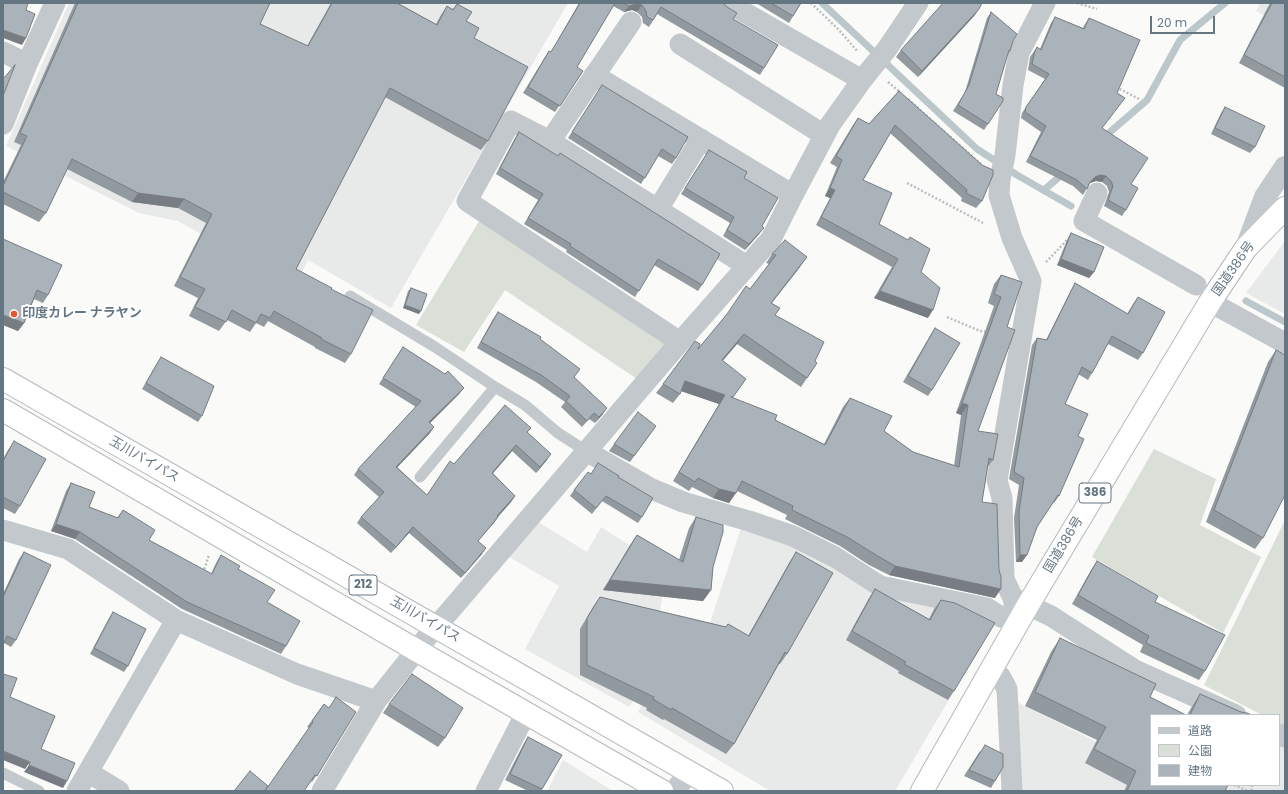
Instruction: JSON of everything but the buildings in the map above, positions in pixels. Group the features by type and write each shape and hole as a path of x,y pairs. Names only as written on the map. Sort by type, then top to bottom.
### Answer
{"highway":[{"name":"国道386号","path":"922,791 991,669 1019,608 1210,302 1246,248 1285,208"},
{"name":"玉川バイパス","path":"3,379 722,791"},
{"name":"玉川バイパス","path":"3,410 662,791"},
{"path":"95,463 107,439"}],"street":[{"path":"3,124 27,64 55,3"},
{"path":"728,3 867,73"},
{"path":"322,791 376,701 416,650 680,342 771,239 824,135 867,73 887,49 918,3"},
{"path":"1019,608 1004,578 1002,498 997,480 1032,281 1012,238 999,195 1013,85 1019,53 1045,3"},
{"path":"550,140 631,22"},
{"path":"680,44 824,135"},
{"path":"3,52 27,64"},
{"path":"594,75 793,195"},
{"path":"680,342 467,201 511,121 550,140 747,266"},
{"path":"658,209 701,140"},
{"path":"1246,248 1266,197 1285,167"},
{"path":"1097,193 1084,221 1196,285"},
{"path":"1210,302 1285,343"},
{"path":"586,452 658,492 683,502 749,521 793,536 835,557 880,586 987,608 1001,617 1019,608 1051,616 1135,670 1234,714"},
{"path":"3,530 68,549 176,620 297,674 376,701"},
{"path":"77,791 176,620"},
{"path":"991,669 1000,676 1007,689 1012,791"},
{"path":"486,791 526,713"},
{"path":"88,772 118,791"},
{"path":"674,791 690,772"}],"lane":[{"path":"350,296 435,347 525,405 558,433 586,452"},
{"path":"420,477 495,387"},
{"path":"3,773 40,791"}],"path":[{"path":"811,3 839,30 867,73 902,94"},
{"path":"1077,3 1097,9"},
{"path":"1110,84 1139,99"},
{"path":"908,99 1000,180"},
{"path":"907,184 1012,238"},
{"path":"1030,279 1084,221"},
{"path":"946,317 980,331 1021,337"},
{"path":"200,579 209,554"},
{"path":"1237,786 1250,791"}],"shaded area":[{"path":"69,3 568,3 391,308 308,260 295,287 178,221 139,213 6,146"},
{"path":"1260,3 1285,3 1285,27 1256,11"},
{"path":"1285,241 1285,314 1246,293"},
{"path":"535,520 587,552 601,527 667,569 650,673 629,707 525,649 559,586 504,554"},
{"path":"742,525 995,622 895,791 770,791 638,712 670,655 707,632"},
{"path":"1011,699 1150,768 1150,786 1280,786 1280,738 1285,740 1285,791 1014,791"},
{"path":"563,760 613,791 547,791"}],"green space":[{"path":"481,218 670,342 637,379 505,290 464,352 416,325"},
{"path":"1154,449 1216,479 1200,525 1261,557 1223,633 1092,557"},
{"path":"1285,520 1285,726 1280,724 1280,714 1260,714 1204,685"}],"waterway":[{"path":"822,3 977,149 1017,175 1071,206"},
{"path":"1102,139 1147,100 1180,40 1225,3"},
{"path":"1044,190 1065,172"},
{"path":"1246,301 1285,322"}],"place":[{"name":"印度カレー ナラヤン","path":"14,314"}]}
